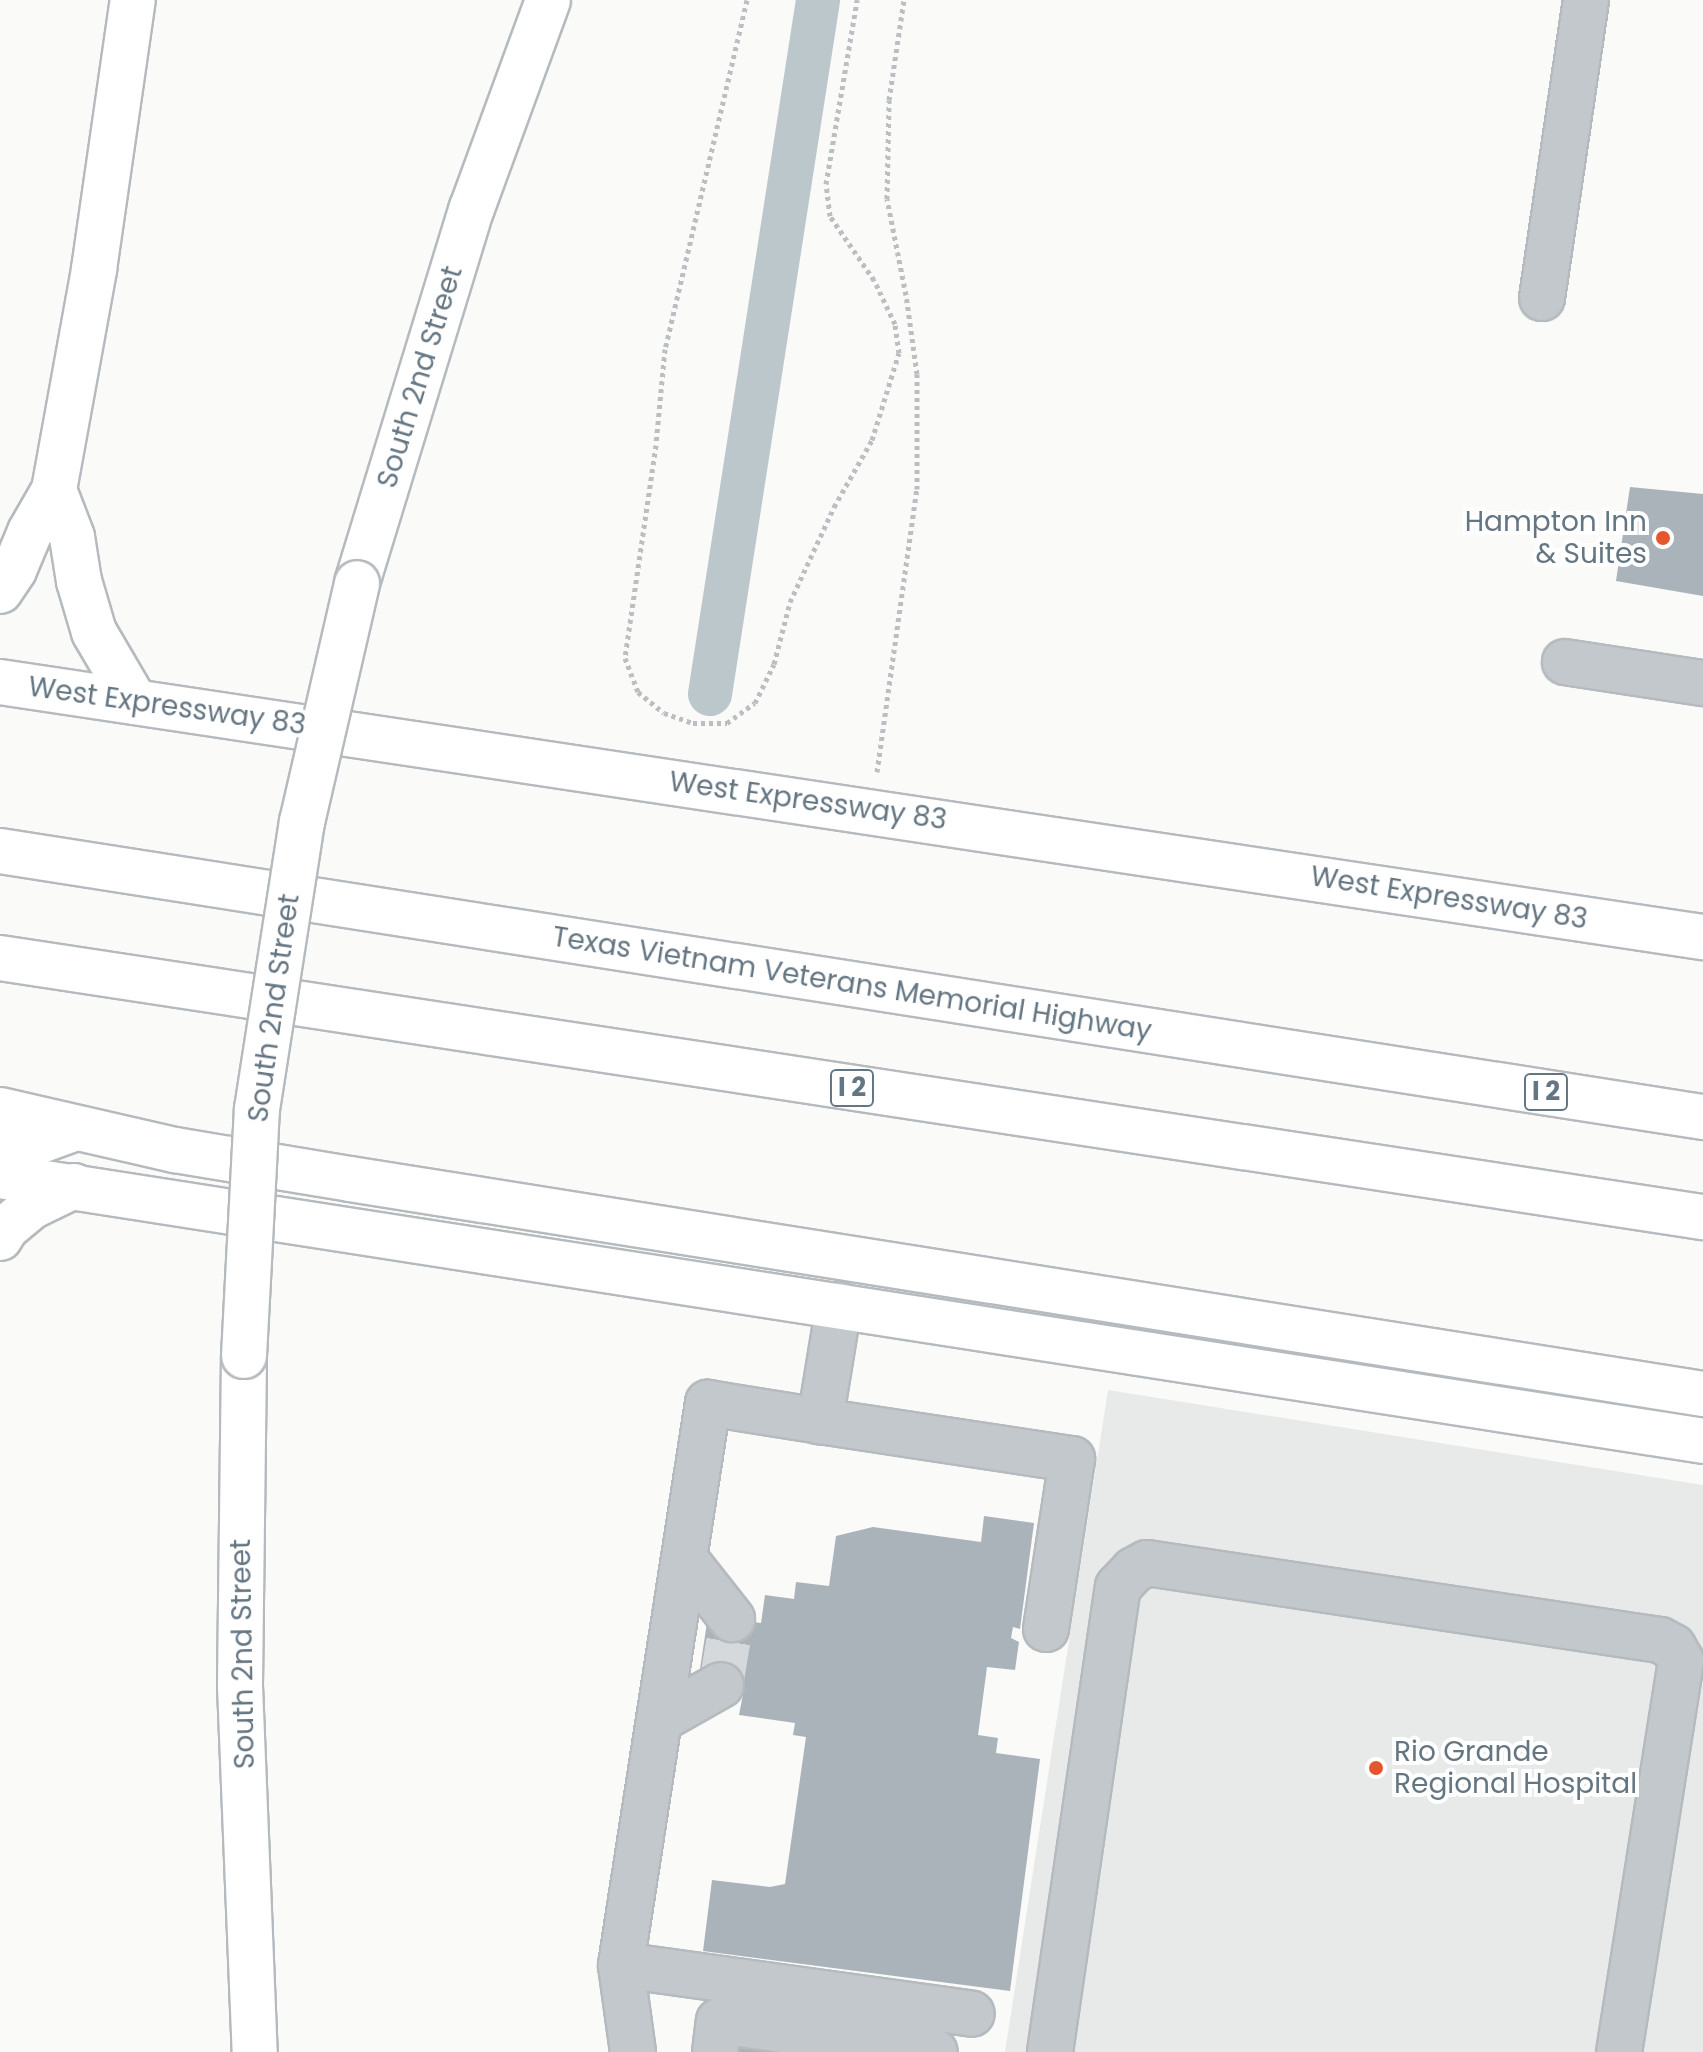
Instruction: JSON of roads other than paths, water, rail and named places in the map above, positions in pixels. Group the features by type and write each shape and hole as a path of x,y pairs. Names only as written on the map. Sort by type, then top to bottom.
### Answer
{"main road":[{"path":"0,591 54,490 94,269 133,0"},
{"name":"South 2nd Street","path":"255,2052 240,1686 244,1356 257,1109 302,822 357,583 472,208 548,0"},
{"path":"54,490 72,537 79,581 94,632 135,702"},
{"name":"West Expressway 83","path":"0,682 872,810 1703,937"},
{"name":"Texas Vietnam Veterans Memorial Highway","path":"0,851 1703,1117"},
{"name":"I 2","path":"0,958 1703,1217"},
{"path":"0,1110 175,1150 381,1185 1703,1394"},
{"path":"0,1152 10,1152 76,1128"},
{"path":"0,1176 1703,1441"},
{"path":"0,1238 6,1228 31,1207 74,1186"}],"lane":[{"path":"1542,298 1586,0"},
{"path":"1565,662 1703,683"},
{"path":"820,1421 839,1305"},
{"path":"633,2052 621,1965 708,1403 1072,1459 1046,1629"},
{"path":"684,1558 732,1619"},
{"path":"1050,2052 1118,1587 1134,1570 1147,1563 1660,1640 1673,1647 1681,1661 1619,2052"},
{"path":"659,1720 721,1685"},
{"path":"621,1965 972,2014"},
{"path":"715,2052 719,2021 935,2052"}],"waterway":[{"path":"710,694 818,0"}],"tunnel":[{"path":"721,1685 732,1619"}],"place":[{"name":"Hampton Inn & Suites","path":"1663,538"},
{"name":"Rio Grande Regional Hospital","path":"1376,1768"}]}
